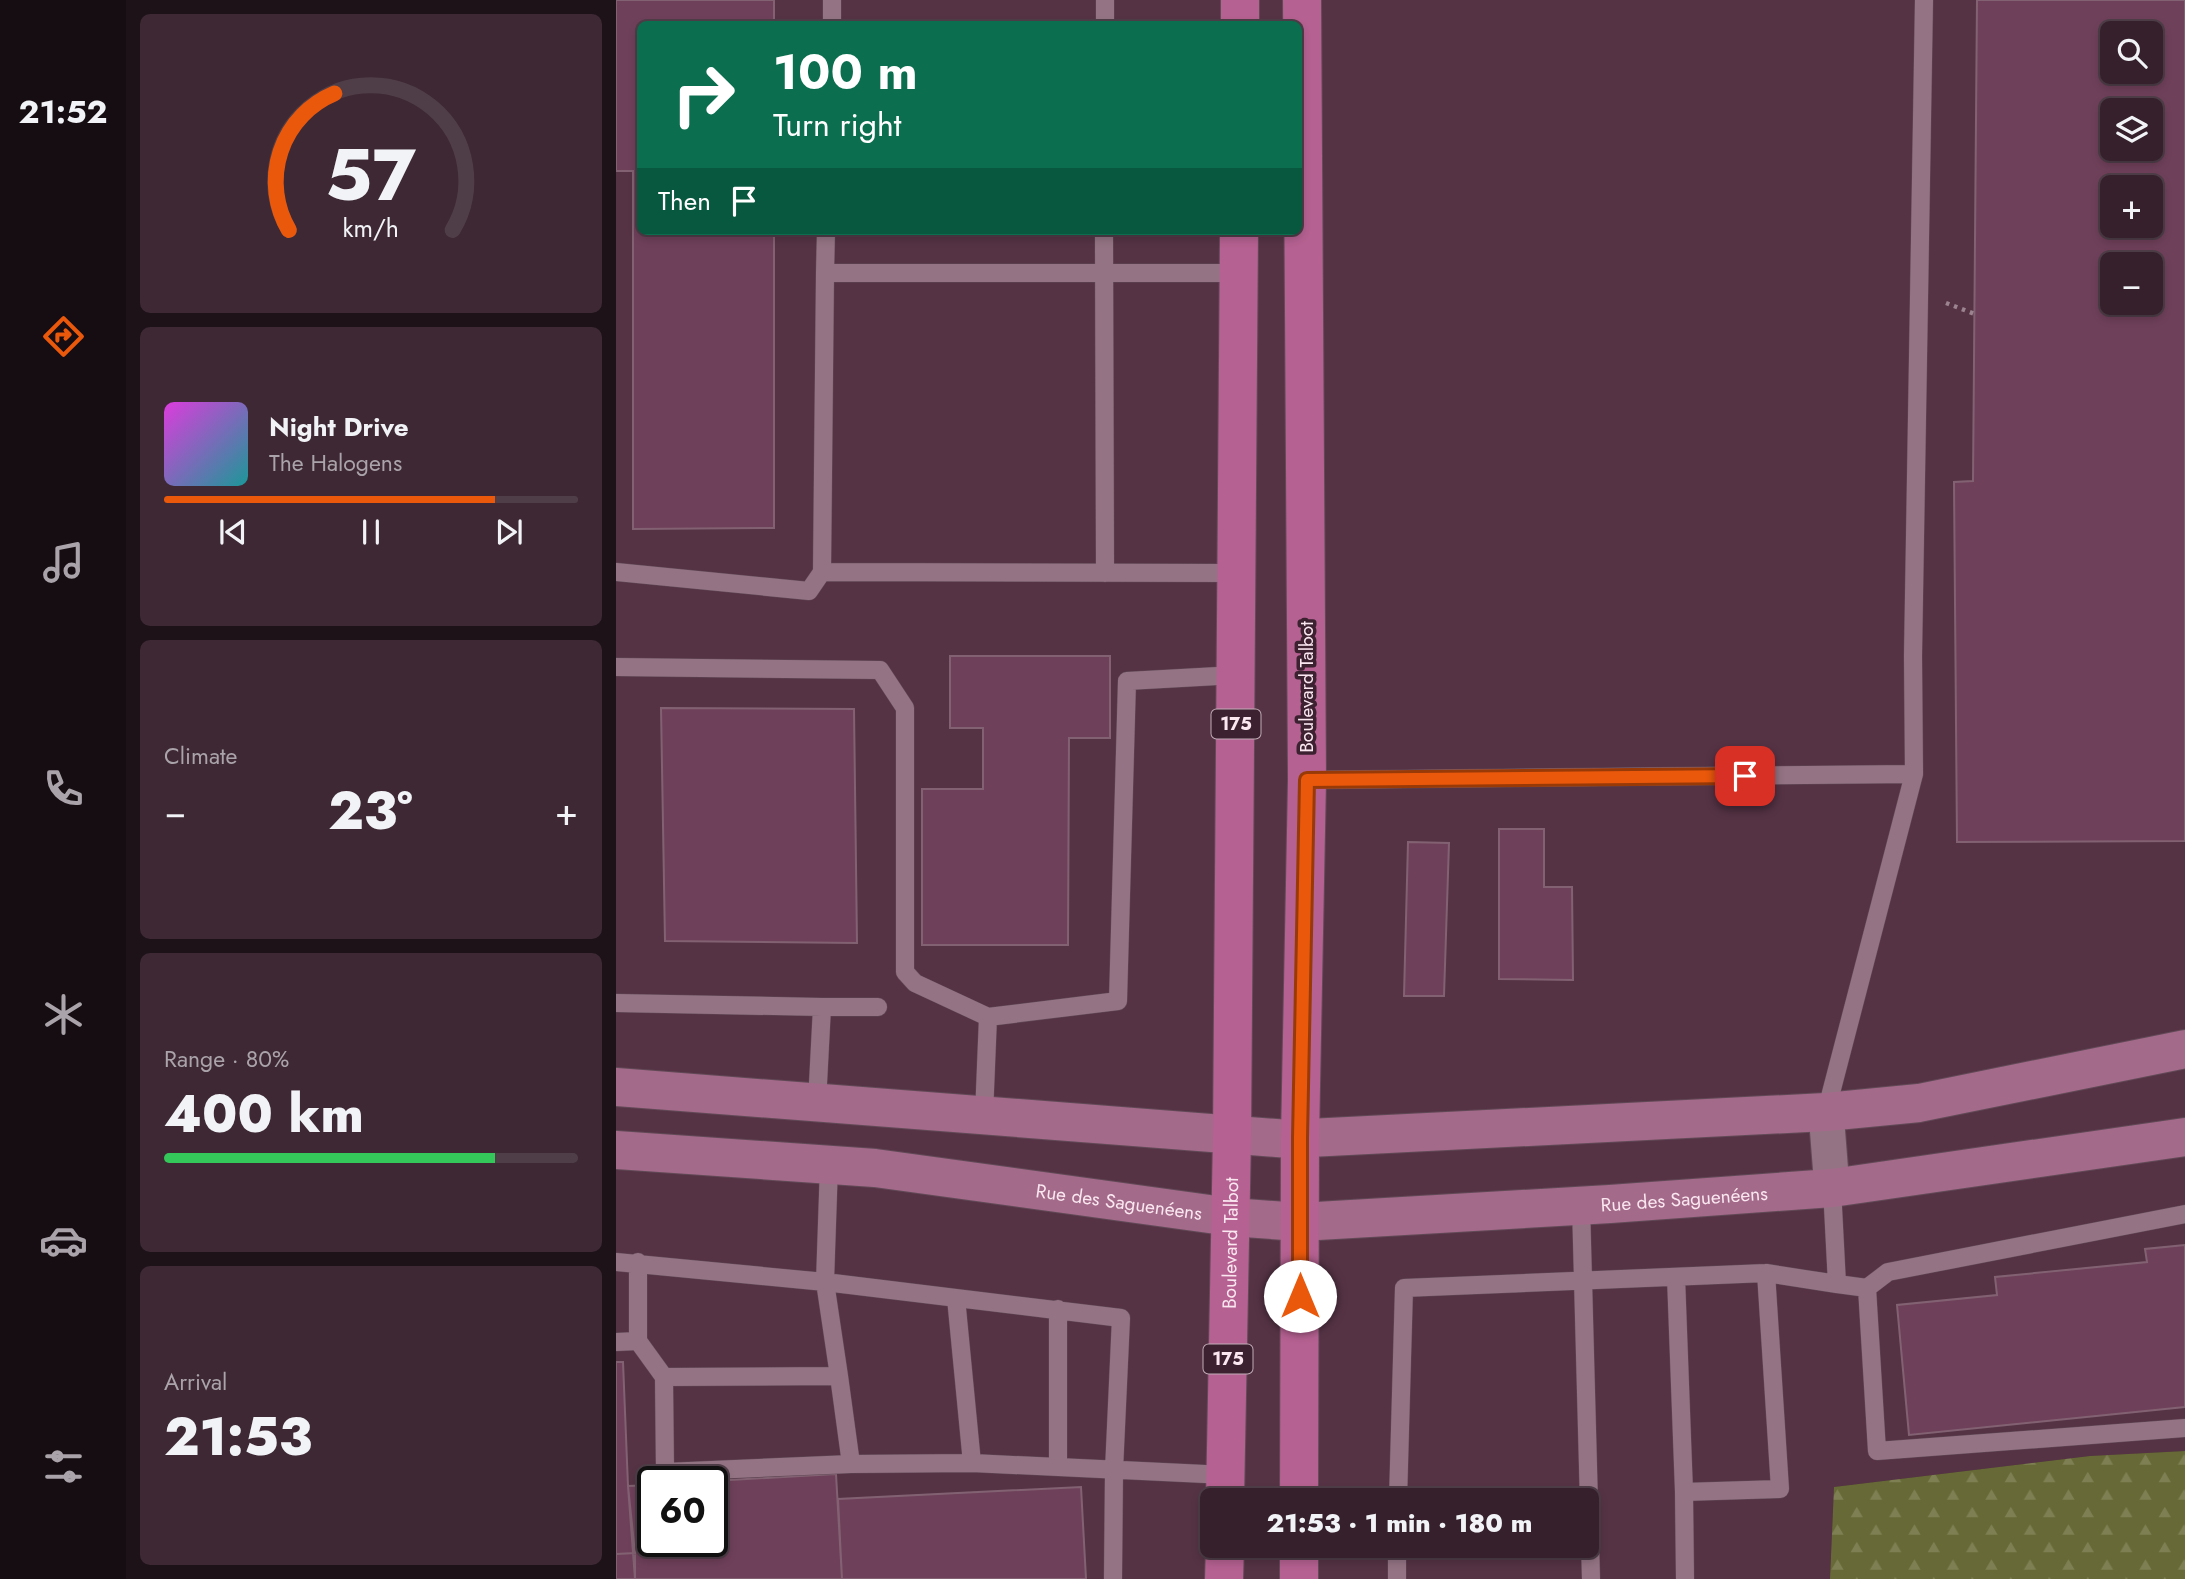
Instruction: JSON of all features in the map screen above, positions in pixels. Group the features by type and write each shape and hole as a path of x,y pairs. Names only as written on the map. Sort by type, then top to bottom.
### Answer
{"main road":[{"path":"1240,0 1240,21"},
{"name":"Boulevard Talbot","path":"1299,1488 1300,1138 1307,780 1302,0"},
{"name":"Boulevard Talbot","path":"1226,1487 1233,1136 1239,235"},
{"path":"1224,1558 1224,1579"},
{"path":"1299,1558 1299,1579"}],"street":[{"path":"616,1087 1233,1136 1300,1138 1826,1112 1919,1103 2185,1049"},
{"path":"1826,1112 1832,1188"},
{"name":"Rue des Saguenéens","path":"616,1150 888,1170 1231,1217 1300,1222 1832,1188 2185,1138"}],"lane":[{"path":"832,0 832,21"},
{"path":"1105,0 1105,21"},
{"path":"1826,1112 1914,774 1913,656 1924,0"},
{"path":"616,572 809,591 822,572 826,235"},
{"path":"1104,235 1105,573"},
{"path":"825,273 1239,273"},
{"path":"822,572 1237,573"},
{"path":"616,667 880,670 905,708 905,972 915,984 988,1017 1118,1001 1128,681 1236,675"},
{"path":"1307,780 1914,774"},
{"path":"616,1003 878,1007"},
{"path":"817,1103 822,1007"},
{"path":"984,1115 988,1017"},
{"path":"829,1165 825,1282 851,1464"},
{"path":"1832,1188 1837,1284"},
{"path":"1581,1205 1591,1579"},
{"path":"1398,1488 1404,1288 1766,1273 1867,1288 1888,1272 2185,1214"},
{"path":"616,1262 825,1282 1121,1318 1114,1470 1113,1579"},
{"path":"638,1262 638,1341 664,1377 666,1472 851,1464 972,1463 1114,1470 1226,1487"},
{"path":"1684,1492 1780,1489 1766,1273"},
{"path":"1676,1277 1685,1579"},
{"path":"1867,1288 1877,1451 2185,1428"},
{"path":"956,1298 972,1463"},
{"path":"1058,1309 1058,1466"},
{"path":"616,1342 638,1341"},
{"path":"664,1377 839,1377"},
{"path":"1396,1579 1397,1558"}],"shaded area":[{"path":"616,0 2185,0 2185,1451 2090,1456 1834,1487 1830,1579 616,1579"}],"green space":[{"path":"2185,1451 2185,1579 1830,1579 1834,1487 2090,1456"}],"building":[{"path":"616,0 774,0 774,21 637,21 637,235 774,235 774,528 633,529 633,171 616,171"},
{"path":"1977,0 2185,0 2185,841 1957,842 1954,482 1973,481"},
{"path":"950,656 1110,656 1110,738 1069,738 1068,945 922,945 922,789 983,789 983,728 950,728"},
{"path":"661,708 854,709 857,943 665,941"},
{"path":"1499,829 1544,829 1544,887 1572,887 1573,980 1499,979"},
{"path":"1408,842 1449,843 1444,996 1404,996"},
{"path":"2185,1245 2185,1407 1909,1435 1897,1305 1997,1295 1995,1277 2147,1262 2145,1249"},
{"path":"616,1362 623,1362 628,1486 635,1553 616,1554"},
{"path":"836,1474 842,1579 635,1579 628,1486 637,1486 637,1557 728,1557 728,1480"},
{"path":"1081,1487 1086,1579 842,1579 838,1499"},
{"path":"635,1553 635,1579 616,1579 616,1554"}],"route":[{"path":"1300,1296 1300,1138 1307,780 1745,776"}]}
